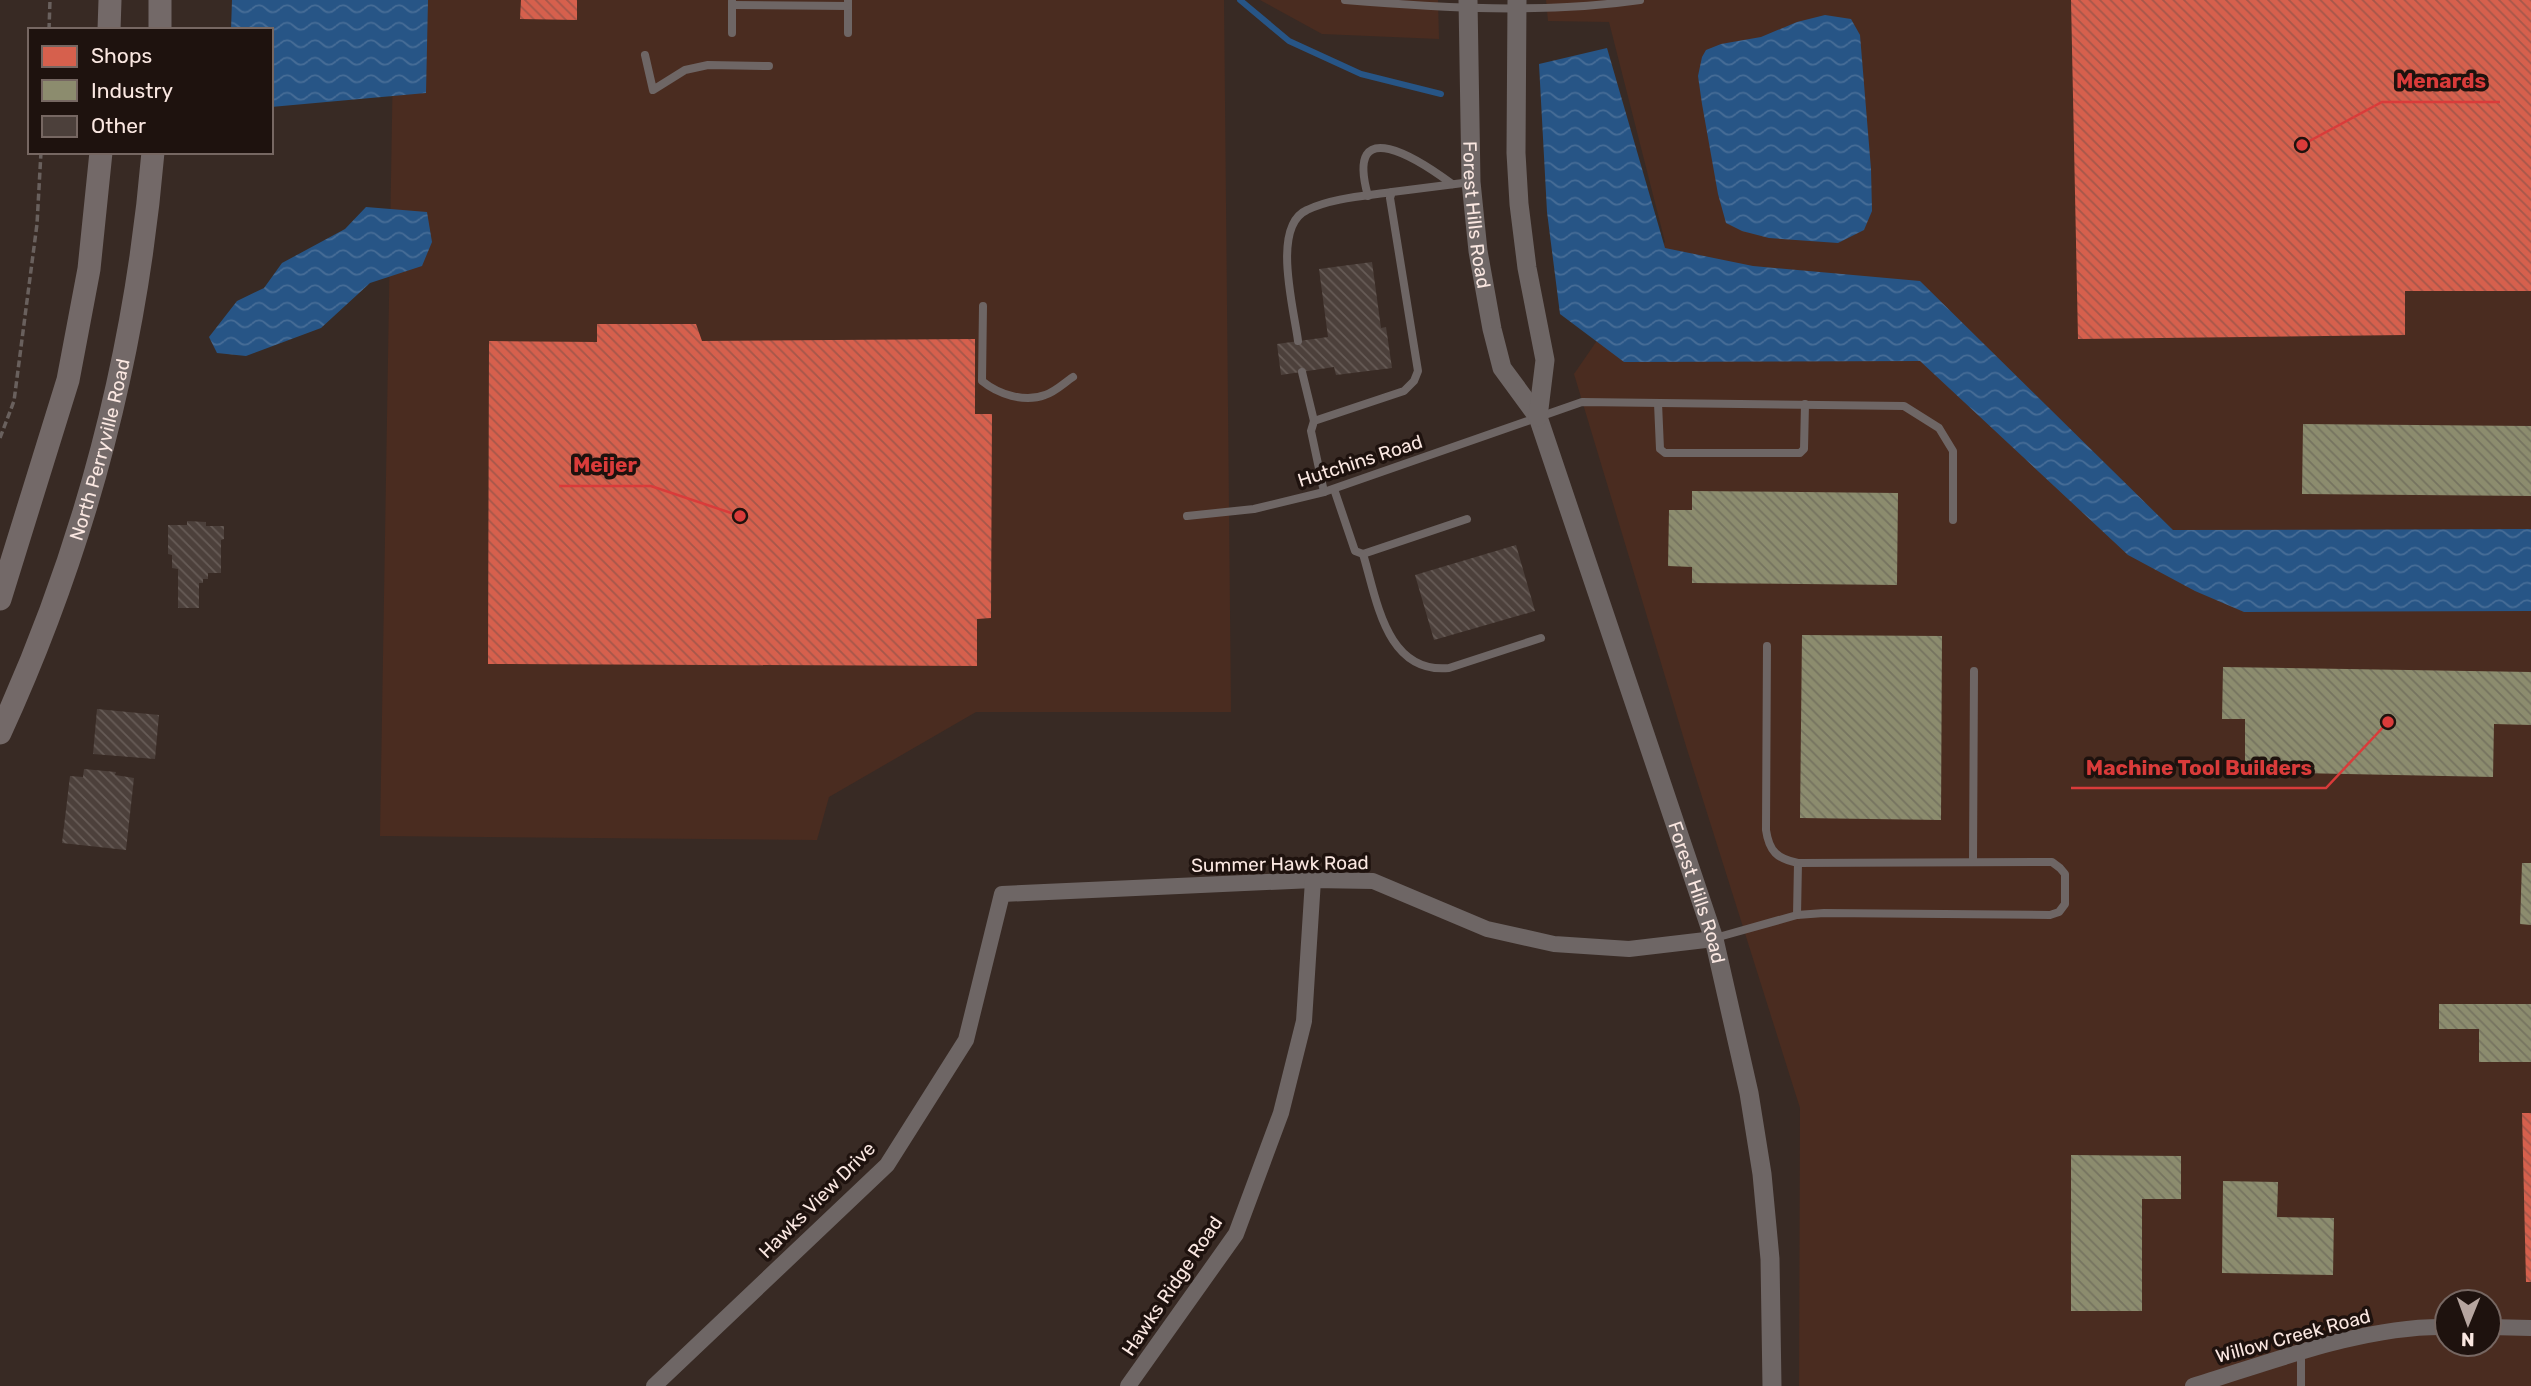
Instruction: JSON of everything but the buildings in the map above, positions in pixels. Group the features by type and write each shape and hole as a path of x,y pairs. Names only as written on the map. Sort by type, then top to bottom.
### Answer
{"main road":[{"path":"109,28 110,0"},
{"path":"160,0 160,28"},
{"path":"0,599 68,380 89,269 101,154"},
{"name":"North Perryville Road","path":"0,733 34,655 80,529 103,449 138,287 153,154"}],"street":[{"name":"Forest Hills Road","path":"1468,3 1461,183 1478,251 1492,329 1502,368 1538,417 1714,939 1749,1093 1762,1174 1770,1259 1772,1386"},
{"name":"Forest Hills Road","path":"1517,4 1516,153 1520,204 1527,268 1545,360 1538,417"},
{"name":"Summer Hawk Road","path":"1002,894 1314,880 1373,881 1487,929 1554,944 1629,949 1714,939"},
{"name":"Hawks Ridge Road","path":"1129,1386 1236,1234 1281,1113 1304,1021 1314,880"},
{"name":"Hawks View Drive","path":"654,1386 887,1165 967,1040 1002,894"},
{"path":"2503,1327 2531,1328"},
{"name":"Willow Creek Road","path":"2193,1386 2330,1344 2433,1328"}],"lane":[{"path":"1345,0 1603,6 1640,0"},
{"path":"732,33 732,3 848,3 848,33"},
{"path":"645,55 653,90 685,70 708,65 769,66"},
{"path":"1368,196 1363,164 1369,153 1382,147 1396,149 1461,183"},
{"path":"1298,341 1287,257 1288,232 1295,220 1306,210 1368,196 1461,183"},
{"path":"1314,421 1404,391 1414,381 1418,371 1390,198 1392,192"},
{"path":"983,306 982,381 994,391 1026,398 1043,396 1073,377"},
{"path":"1302,372 1314,421 1311,431 1324,492"},
{"name":"Hutchins Road","path":"1187,516 1254,509 1324,492 1582,402 1903,405 1940,428 1953,451 1953,520"},
{"path":"1658,403 1660,449 1665,453 1800,453 1804,449 1805,404"},
{"path":"1334,489 1355,551 1363,554 1467,519"},
{"path":"1363,554 1383,619 1400,652 1416,663 1434,669 1449,668 1541,638"},
{"path":"1714,939 1797,915 2050,915 2059,912 2064,904 2064,874 2060,867 2052,862 1798,863 1783,860 1774,853 1768,843 1766,830 1767,646"},
{"path":"1973,862 1974,671"},
{"path":"1797,915 1798,863"},
{"path":"2301,1352 2301,1386"}],"path":[{"path":"49,28 51,0"},
{"path":"0,438 14,401 37,224 41,154"}],"shaded area":[{"path":"394,0 1224,0 1231,712 976,712 829,797 817,840 380,836"},
{"path":"1260,0 1438,0 1439,39 1322,34"},
{"path":"1546,0 2531,0 2531,1386 1799,1386 1800,1108 1686,746 1574,374 1665,242 1609,22 1548,21"}],"water":[{"path":"232,0 428,0 426,93 273,107 273,28 231,28"},
{"path":"1825,15 1851,19 1860,35 1872,211 1864,230 1838,243 1769,238 1742,231 1726,223 1718,194 1698,76 1702,57 1706,50 1721,44 1761,37 1797,22"},
{"path":"1607,48 1665,248 1753,266 1920,281 2173,530 2531,529 2531,611 2244,612 2195,591 2128,555 1920,361 1624,362 1560,314 1547,212 1539,64"},
{"path":"366,207 427,212 432,242 422,266 370,283 321,328 246,356 217,353 209,337 237,301 264,288 282,263 345,229"}],"waterway":[{"path":"1240,0 1289,41 1361,74 1441,94"}],"place":[{"name":"Menards","path":"2302,145"},
{"name":"Meijer","path":"740,516"},
{"name":"Machine Tool Builders","path":"2388,722"}]}
